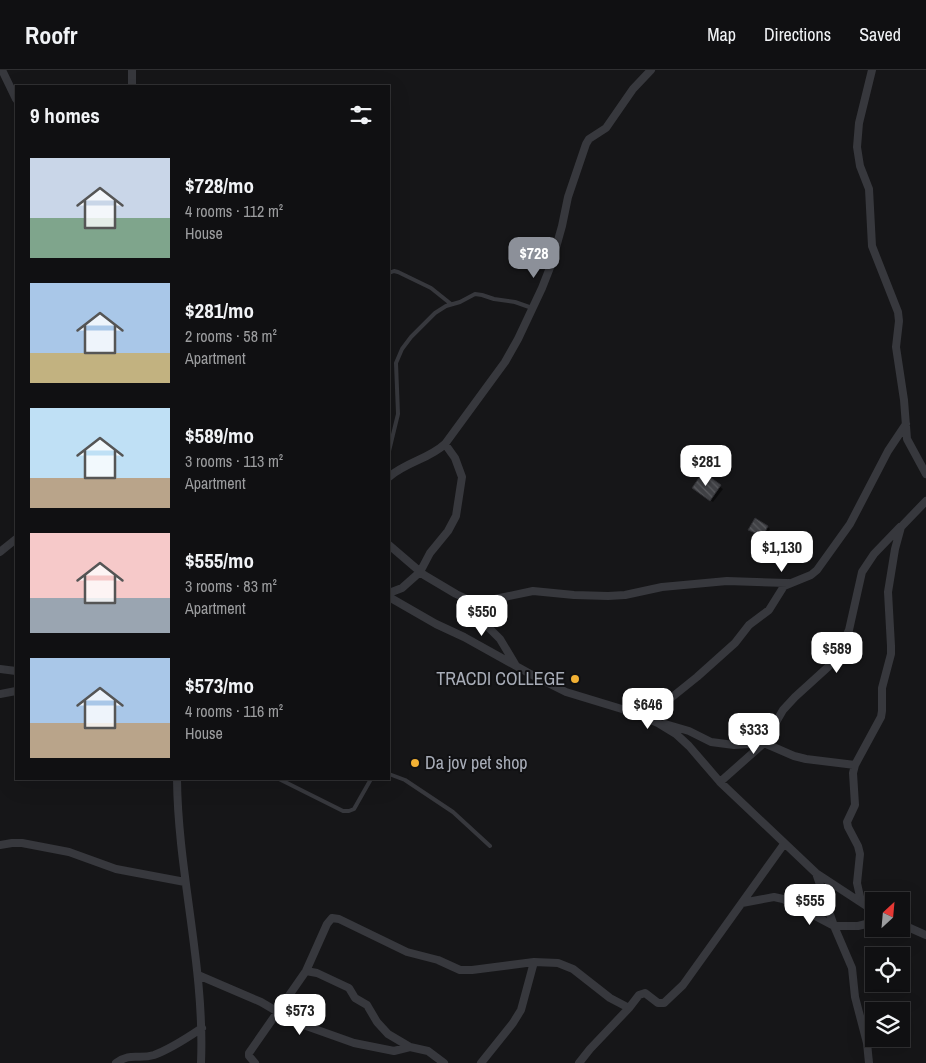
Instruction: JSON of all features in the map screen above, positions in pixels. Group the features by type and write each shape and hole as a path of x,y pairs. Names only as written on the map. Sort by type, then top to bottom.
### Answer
{"street":[{"path":"2,70 15,97"},
{"path":"132,70 132,85"},
{"path":"390,476 398,470 437,451 445,444 505,362 533,308 551,265 568,197 586,144 589,139 606,128 633,89 651,70"},
{"path":"872,70 859,123 857,147 860,166 869,189 872,246 898,312 899,321 896,347 904,400 907,439 926,474"},
{"path":"646,718 735,643 749,625 768,610 780,590 787,584 811,575 824,561 850,524 888,451 906,424"},
{"path":"390,593 402,588 420,572 430,552 453,524 458,508 462,477 455,458 445,444"},
{"path":"720,782 764,743 783,710 794,697 828,667 838,654 849,630 862,572 874,554 926,501"},
{"path":"861,901 857,883 860,854 847,822 855,802 853,773 855,765 878,723 882,711 882,688 891,654 888,592 900,527"},
{"path":"0,552 15,540"},
{"path":"390,546 420,572 465,599 500,639 515,664"},
{"path":"465,599 490,600 533,592 574,595 625,595 662,587 727,581 787,584"},
{"path":"390,598 436,624 566,692 689,731 711,742 734,745 764,743 806,759 855,765"},
{"path":"0,669 15,671"},
{"path":"0,694 15,691"},
{"path":"658,722 676,734 689,746 720,782 816,873 865,904"},
{"path":"177,780 177,815 198,975 202,1028 201,1063"},
{"path":"0,845 16,842 69,852 116,869 185,882"},
{"path":"579,1063 639,995 645,993 658,1003 664,1002 683,985 784,844"},
{"path":"816,873 834,926 852,968 855,997 867,1042 869,1063"},
{"path":"742,904 774,897 783,899 834,926 865,924"},
{"path":"255,1063 248,1056 249,1053 306,971 332,918 339,919 407,952 438,960 460,970 534,962 558,963 573,969 610,998 629,1008"},
{"path":"910,928 926,935"},
{"path":"481,1063 521,1010 534,962"},
{"path":"306,971 317,973 349,988 355,998 367,1005 382,1029 410,1047 428,1051 444,1063"},
{"path":"198,975 260,1002 295,1022 354,1043 394,1051 410,1047"},
{"path":"116,1063 125,1057 145,1057 156,1054 202,1028"}],"lane":[{"path":"390,272 398,272 431,288 451,304"},
{"path":"390,447 398,414 397,360 412,337 435,313 446,306 462,302 477,294 533,308"},
{"path":"390,774 406,780 453,812 490,846"},
{"path":"281,780 343,811 349,811 354,809 370,780"}],"building":[{"path":"703,472 721,485 710,501 692,488"},
{"path":"755,518 768,526 763,536 748,530"}],"place":[{"name":"TRACDI COLLEGE","path":"575,679"},
{"name":"Da jov pet shop","path":"415,763"}]}
